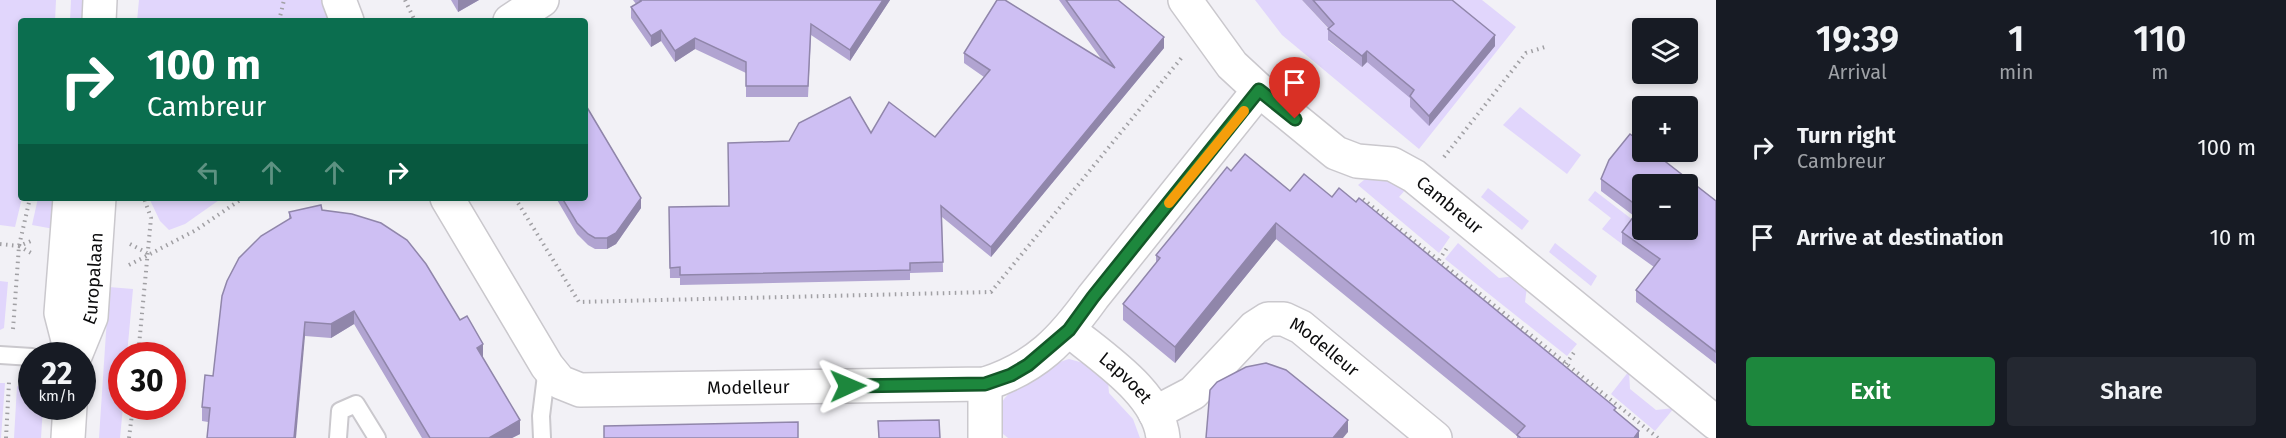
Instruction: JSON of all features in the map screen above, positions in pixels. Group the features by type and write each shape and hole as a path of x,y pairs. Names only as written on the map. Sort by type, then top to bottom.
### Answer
{"street":[{"path":"99,18 100,0"},
{"path":"339,0 346,18"},
{"path":"515,18 542,0"},
{"name":"Cambreur","path":"1185,0 1232,65 1336,153 1357,161 1392,164 1424,184 1716,423"},
{"name":"Modelleur","path":"449,201 547,366 560,382 580,390 985,384 1011,375 1028,365 1069,330 1259,90"},
{"name":"Europalaan","path":"70,201 61,313 70,342"},
{"name":"Europalaan","path":"80,342 91,317 99,201"},
{"name":"Modelleur","path":"1159,426 1254,328 1268,319 1284,319 1302,327 1435,438"},
{"name":"Lapvoet","path":"1069,330 1144,395 1159,426"},
{"path":"985,384 985,438"},
{"path":"68,438 69,420"}],"lane":[{"path":"0,355 18,356"},
{"path":"542,438 541,416 547,366"},
{"path":"338,438 340,411 356,404 377,438"}],"path":[{"path":"280,18 284,0"},
{"path":"405,0 414,18"},
{"path":"517,201 579,302 991,292 1205,29"},
{"path":"1424,184 1526,53 1545,47"},
{"path":"1356,193 1658,438"},
{"path":"0,244 19,246 29,201"},
{"path":"139,342 151,218 145,201"},
{"path":"148,254 195,230 238,201"},
{"path":"129,438 131,420"}],"shaded area":[{"path":"0,0 56,0 55,18 18,18 18,201 21,201 15,227 0,225"},
{"path":"71,0 85,0 83,18 70,18"},
{"path":"139,0 325,0 333,18 137,18"},
{"path":"1255,0 1302,0 1334,35 1328,41 1362,67 1428,0 1482,0 1516,27 1419,149 1282,35"},
{"path":"1520,107 1581,155 1567,174 1503,125"},
{"path":"1372,177 1384,177 1407,188 1399,197 1450,237 1439,253 1358,185"},
{"path":"1488,188 1529,221 1522,230 1481,197"},
{"path":"1595,191 1632,219 1632,237 1622,244 1602,229 1611,218 1588,200"},
{"path":"37,201 57,201 54,229 32,225"},
{"path":"150,201 218,201 185,224 169,230 160,221"},
{"path":"1458,243 1499,278 1516,276 1527,287 1525,302 1577,344 1567,356 1445,259"},
{"path":"1555,243 1597,276 1591,286 1549,252"},
{"path":"0,281 8,282 4,328 0,330"},
{"path":"109,287 133,289 128,342 108,342 108,420 122,420 120,438 99,438"},
{"path":"1069,359 1087,364 1108,381 1109,393 1133,419 1140,438 1008,438 998,430 1000,406 1011,391 1041,371"},
{"path":"1629,371 1630,389 1656,410 1674,408 1655,431 1611,394"},
{"path":"0,383 5,383 1,438 0,438"},
{"path":"17,386 18,420 42,420 41,438 14,438"}],"building":[{"path":"640,0 883,0 850,50 811,24 808,86 746,86 746,62 695,38 675,51 661,30 651,36 631,7"},
{"path":"997,0 1005,0 1115,68 1066,0 1118,0 1164,37 991,247 941,206 943,262 910,263 910,270 680,275 680,267 670,268 669,207 729,206 728,143 789,141 799,123 850,97 871,133 889,102 935,137 990,70 964,53"},
{"path":"1313,0 1452,0 1495,35 1429,116 1410,96 1414,90 1367,51 1362,56 1328,29 1334,24"},
{"path":"588,109 641,198 616,233 607,238 595,238 577,223 564,201 588,201"},
{"path":"1630,134 1632,136 1632,162 1666,162 1681,174 1632,174 1632,202 1601,179 1609,160"},
{"path":"1245,154 1290,191 1304,174 1332,197 1339,188 1356,202 1359,198 1616,408 1614,410 1639,431 1634,438 1521,438 1517,435 1525,426 1276,223 1175,347 1123,304 1160,258 1156,255 1227,167 1231,171"},
{"path":"1698,187 1716,201 1716,352 1636,290 1660,259 1633,240 1698,240"},
{"path":"321,205 322,210 352,214 381,223 407,240 426,264 460,320 467,316 483,344 477,348 520,420 489,438 430,438 354,311 331,324 305,322 294,438 207,438 210,408 202,407 205,375 213,376 222,296 227,281 239,258 261,236 291,218 289,212"},
{"path":"1632,219 1632,239 1622,232"},
{"path":"1266,363 1286,370 1348,420 1333,438 1206,438 1210,390 1217,382 1246,367"},
{"path":"939,420 940,438 879,438 878,421"},
{"path":"798,422 798,438 604,438 604,426"}],"slow traffic":[{"path":"1169,203 1244,111"}],"route":[{"path":"848,386 985,384 1011,375 1028,365 1069,330 1259,90 1295,119"}]}
